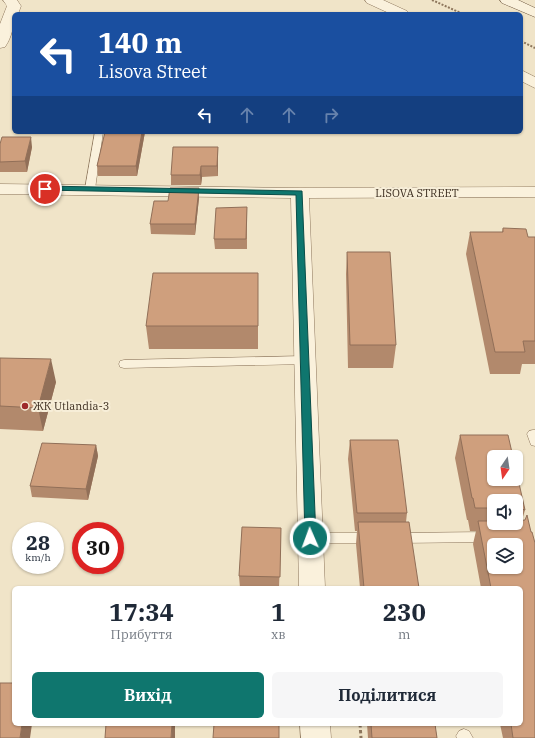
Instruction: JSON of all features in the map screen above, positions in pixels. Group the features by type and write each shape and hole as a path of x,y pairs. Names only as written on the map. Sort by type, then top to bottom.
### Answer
{"street":[{"path":"0,44 14,6 10,0"},
{"path":"372,0 398,12"},
{"path":"507,0 535,13"},
{"path":"523,76 535,83"},
{"name":"LISOVA STREET","path":"0,189 300,193 535,192"},
{"path":"300,193 312,586"},
{"path":"315,726 316,738"}],"lane":[{"path":"90,189 99,134"},
{"path":"124,364 305,360"},
{"path":"535,434 532,434 535,442"},
{"path":"310,538 506,537"}],"path":[{"path":"432,0 459,12"},
{"path":"523,42 535,48"},
{"path":"360,726 361,738"}],"building":[{"path":"105,134 142,134 136,166 97,166"},
{"path":"2,137 31,137 25,161 0,162 0,144"},
{"path":"173,147 218,147 217,166 201,166 200,175 171,175"},
{"path":"170,188 199,188 195,224 150,224 154,201 168,201"},
{"path":"247,207 246,239 214,239 216,208"},
{"path":"503,228 526,229 528,237 535,237 535,341 523,341 525,352 495,352 470,232 503,232"},
{"path":"347,252 390,252 396,345 350,345"},
{"path":"153,273 258,273 258,326 146,326"},
{"path":"0,358 51,359 38,408 0,406"},
{"path":"460,435 508,435 511,450 487,450 487,486 520,486 521,494 487,494 487,508 475,508"},
{"path":"350,440 398,440 407,513 357,513"},
{"path":"42,443 96,445 86,489 30,486"},
{"path":"527,515 535,543 535,738 513,738 511,726 523,726 523,586 491,586 488,574 523,574 523,538 487,538 487,567 478,521 487,521 487,530 523,530 523,520 525,520"},
{"path":"358,522 409,522 419,586 364,586"},
{"path":"242,527 281,528 280,577 239,576"},
{"path":"0,683 12,683 12,726 22,726 20,738 0,738"},
{"path":"106,726 172,726 171,738 105,738"},
{"path":"214,726 279,726 279,738 213,738"},
{"path":"371,726 435,726 437,738 372,738"}],"place":[{"name":"ЖК Utlandia-3","path":"25,406"}],"route":[{"path":"45,189 300,193 310,538"}]}
